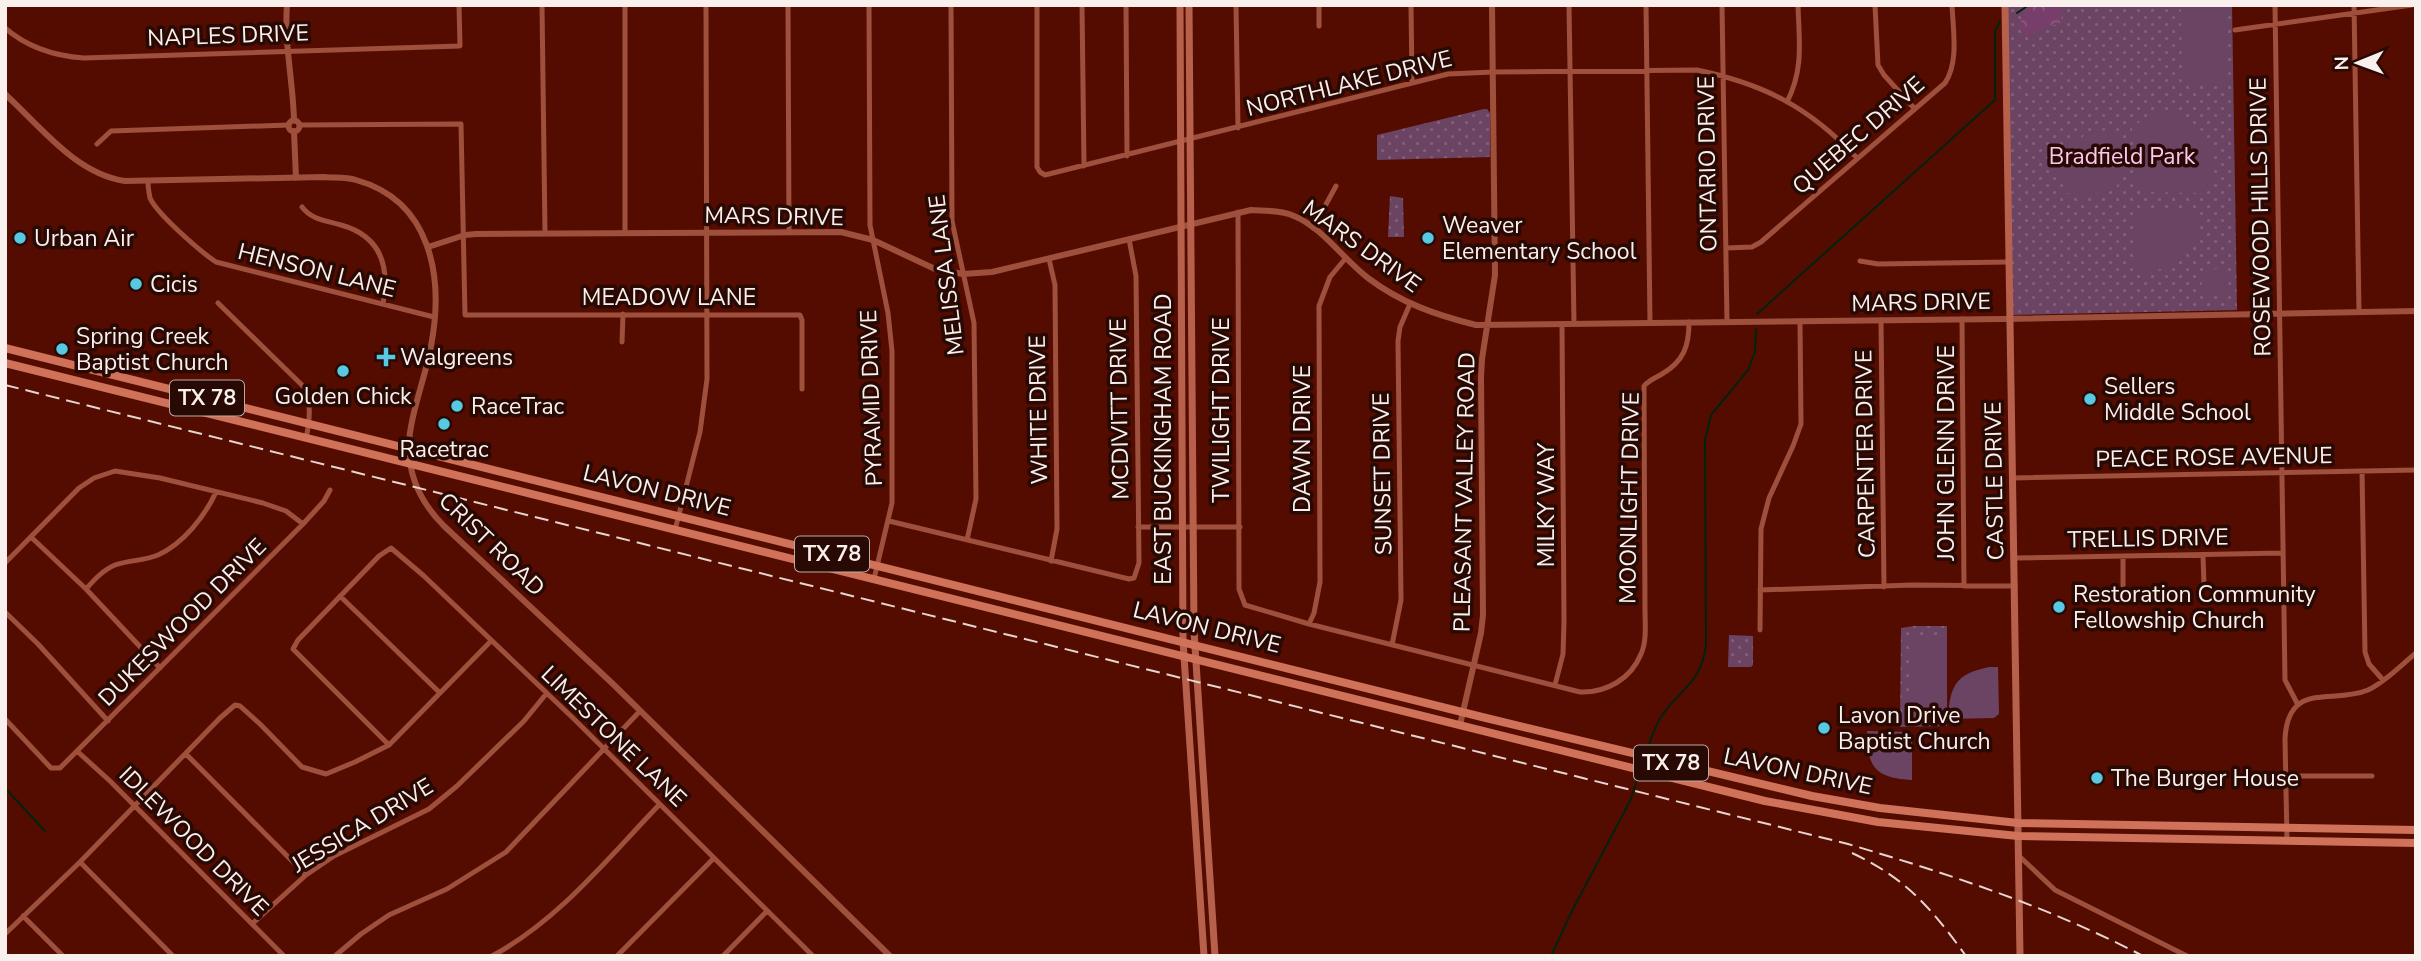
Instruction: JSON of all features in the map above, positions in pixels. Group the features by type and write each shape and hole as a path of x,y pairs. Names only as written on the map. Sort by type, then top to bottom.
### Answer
{"main road":[{"name":"EAST BUCKINGHAM ROAD","path":"1180,5 1183,641 1204,953"},
{"name":"EAST BUCKINGHAM ROAD","path":"1189,5 1194,644 1215,953"},
{"name":"CASTLE DRIVE","path":"2005,5 2020,956"},
{"name":"LAVON DRIVE","path":"5,348 1751,783 1856,804 2018,823 2416,830"},
{"name":"LAVON DRIVE","path":"5,363 1750,798 1936,830 2018,836 2416,844"},
{"path":"108,388 111,374"},
{"path":"769,554 773,539"},
{"path":"1750,798 1751,783"},
{"path":"1807,809 1845,811 1856,804"},
{"path":"1198,872 1210,872"},
{"path":"1204,953 1215,953"}],"street":[{"path":"287,5 287,51 293,89 296,178"},
{"name":"NAPLES DRIVE","path":"5,28 35,48 63,57 460,46 459,5"},
{"path":"542,5 545,233"},
{"path":"625,5 625,233"},
{"path":"675,530 700,432 706,390 706,5"},
{"path":"788,5 789,232"},
{"name":"PYRAMID DRIVE","path":"869,5 870,225 888,313 892,351 892,503 874,579"},
{"name":"MELISSA LANE","path":"951,5 952,221 970,300 974,336 976,499 967,540"},
{"name":"NORTHLAKE DRIVE","path":"1037,5 1037,167 1045,175 1462,72 1697,70 1762,89 1805,111 1825,126 1857,158"},
{"path":"1082,5 1084,166"},
{"path":"1126,5 1126,156"},
{"path":"1236,5 1238,128"},
{"path":"1319,5 1320,26"},
{"path":"1411,5 1412,83"},
{"name":"PLEASANT VALLEY ROAD","path":"1460,725 1483,615 1481,377 1495,275 1492,5"},
{"path":"1569,5 1574,324"},
{"path":"1646,5 1650,323"},
{"name":"ONTARIO DRIVE","path":"1723,5 1727,322"},
{"path":"1787,102 1797,84 1799,69 1798,5"},
{"path":"1875,5 1878,65 1914,108"},
{"name":"QUEBEC DRIVE","path":"1726,247 1752,247 1761,242 1945,83 1951,73 1952,5"},
{"name":"ROSEWOOD HILLS DRIVE","path":"2275,5 2284,680 2298,705"},
{"path":"2354,5 2359,312"},
{"path":"2235,30 2412,5"},
{"name":"CRIST ROAD","path":"5,94 85,167 107,178 148,181 324,177 354,180 383,191 413,217 428,247 435,280 432,345 408,449 417,488 432,514 522,597 890,956"},
{"path":"97,144 111,131 294,125 461,124 465,235"},
{"name":"HENSON LANE","path":"148,181 150,197 156,207 205,255 216,262 434,317"},
{"path":"1313,228 1336,186"},
{"path":"302,207 309,216 355,230 366,236 375,246 386,272 383,304"},
{"name":"MARS DRIVE","path":"428,247 465,235 841,232 873,240 934,269 963,274 992,272 1251,210 1294,216 1313,228 1368,278 1410,304 1440,316 1487,326 2416,310"},
{"name":"TWILIGHT DRIVE","path":"1238,212 1239,589 1245,605 1309,624"},
{"name":"MEADOW LANE","path":"465,235 465,315 800,315 802,389"},
{"name":"MCDIVITT DRIVE","path":"1051,561 1129,579 1134,578 1139,563 1136,276 1129,239"},
{"name":"WHITE DRIVE","path":"1049,259 1055,285 1057,529 1051,561"},
{"name":"DAWN DRIVE","path":"1309,624 1320,582 1319,306 1330,277 1345,259"},
{"path":"1860,261 1878,264 2008,262"},
{"path":"218,303 306,389 309,398 306,438"},
{"name":"SUNSET DRIVE","path":"1392,645 1401,600 1398,341 1400,327 1410,304"},
{"path":"622,342 624,314"},
{"name":"JOHN GLENN DRIVE","path":"1962,319 1964,586"},
{"name":"CARPENTER DRIVE","path":"1881,320 1884,587"},
{"path":"1760,630 1761,529 1764,512 1801,424 1800,321"},
{"name":"MOONLIGHT DRIVE","path":"1555,685 1594,693 1616,683 1641,656 1644,644 1644,386 1679,363 1689,340 1689,322"},
{"name":"MILKY WAY","path":"1555,685 1563,654 1564,622 1562,324"},
{"name":"PEACE ROSE AVENUE","path":"2013,478 2416,470"},
{"path":"5,563 79,488 94,478 115,471 160,478 286,511 303,524"},
{"path":"2362,471 2365,652 2369,664 2383,680"},
{"name":"DUKESWOOD DRIVE","path":"5,719 51,768 60,768 303,524 324,501 330,490"},
{"path":"86,589 98,576 115,565 156,556 170,548 208,508 216,492"},
{"path":"889,521 1051,561"},
{"path":"1138,527 1240,527"},
{"path":"31,537 86,589 160,668"},
{"name":"LIMESTONE LANE","path":"340,596 387,550 395,550 491,640 813,956"},
{"name":"TRELLIS DRIVE","path":"2014,558 2283,553"},
{"path":"2203,555 2204,585"},
{"path":"2123,557 2123,586"},
{"path":"1760,590 2015,586"},
{"path":"389,745 294,652 293,647 298,640 340,596 440,693"},
{"path":"5,612 108,721"},
{"path":"1309,624 1555,685"},
{"path":"5,934 235,705 240,706 308,770 326,774 389,745 491,640"},
{"path":"2287,841 2286,729 2292,710 2318,697 2370,689 2416,653"},
{"name":"JESSICA DRIVE","path":"252,924 306,875 361,841 429,809 457,786 524,720 546,694"},
{"path":"335,956 360,934 389,915 447,889 506,852 640,711"},
{"name":"IDLEWOOD DRIVE","path":"78,752 284,956"},
{"path":"186,754 306,875"},
{"path":"2286,776 2372,776"},
{"path":"492,956 513,944 581,887 659,805"},
{"path":"2018,855 2055,890 2187,956"},
{"path":"617,956 714,858"},
{"path":"80,862 173,956"},
{"path":"723,956 767,911"},
{"path":"23,916 63,956"}],"green space":[{"name":"Bradfield Park","path":"2007,5 2232,5 2237,310 2013,315"},
{"path":"2014,5 2050,5 2053,8 2060,5 2062,17 2059,25 2051,25 2027,36 2018,27 2026,11 2015,8"},
{"path":"2181,5 2225,5 2226,84 2182,84"},
{"path":"1484,109 1490,113 1490,157 1377,160 1377,135"},
{"path":"2167,113 2193,123 2210,143 2214,167 2210,180 2201,193 2147,192 2137,185 2132,127 2149,116"},
{"path":"2111,130 2120,138 2120,181 2116,187 2103,193 2065,193 2068,181 2057,176 2057,173 2069,148 2083,136"},
{"path":"1390,196 1403,198 1404,237 1388,237"},
{"path":"2147,208 2197,208 2200,232 2188,253 2179,261 2168,267 2144,271 2137,263 2136,224 2138,217"},
{"path":"2216,269 2228,280 2229,287 2225,294 2210,294 2202,285 2205,274"},
{"path":"1947,626 1947,726 1900,727 1901,628"},
{"path":"1729,635 1753,636 1751,667 1728,667"},
{"path":"1909,636 1946,636 1946,720 1909,720"},
{"path":"1998,667 1999,714 1994,718 1948,719 1950,698 1956,683 1969,673"},
{"path":"1867,731 1908,732 1912,735 1912,780 1889,777 1876,768 1869,754"}],"waterway":[{"path":"2017,13 2029,5"},
{"path":"1757,314 1995,100 1995,31 2000,21"},
{"path":"1647,750 1660,718 1690,684 1703,659 1706,646 1705,440 1711,415 1748,370 1755,352 1756,329"},
{"path":"1551,956 1630,801 1638,778"},
{"path":"5,788 45,831"}],"railway":[{"path":"5,385 1848,844 1923,867 2035,907 2143,956"},
{"path":"1852,853 1903,884 1929,909 1966,956"}],"place":[{"name":"Urban Air","path":"20,238"},
{"name":"Weaver Elementary School","path":"1428,238"},
{"name":"Cicis","path":"136,284"},
{"name":"Spring Creek Baptist Church","path":"62,349"},
{"name":"Walgreens","path":"386,357"},
{"name":"Golden Chick","path":"343,371"},
{"name":"Sellers Middle School","path":"2090,399"},
{"name":"RaceTrac","path":"457,406"},
{"name":"Racetrac","path":"444,424"},
{"name":"Restoration Community Fellowship Church","path":"2059,607"},
{"name":"Lavon Drive Baptist Church","path":"1824,728"},
{"name":"The Burger House","path":"2097,778"}]}
